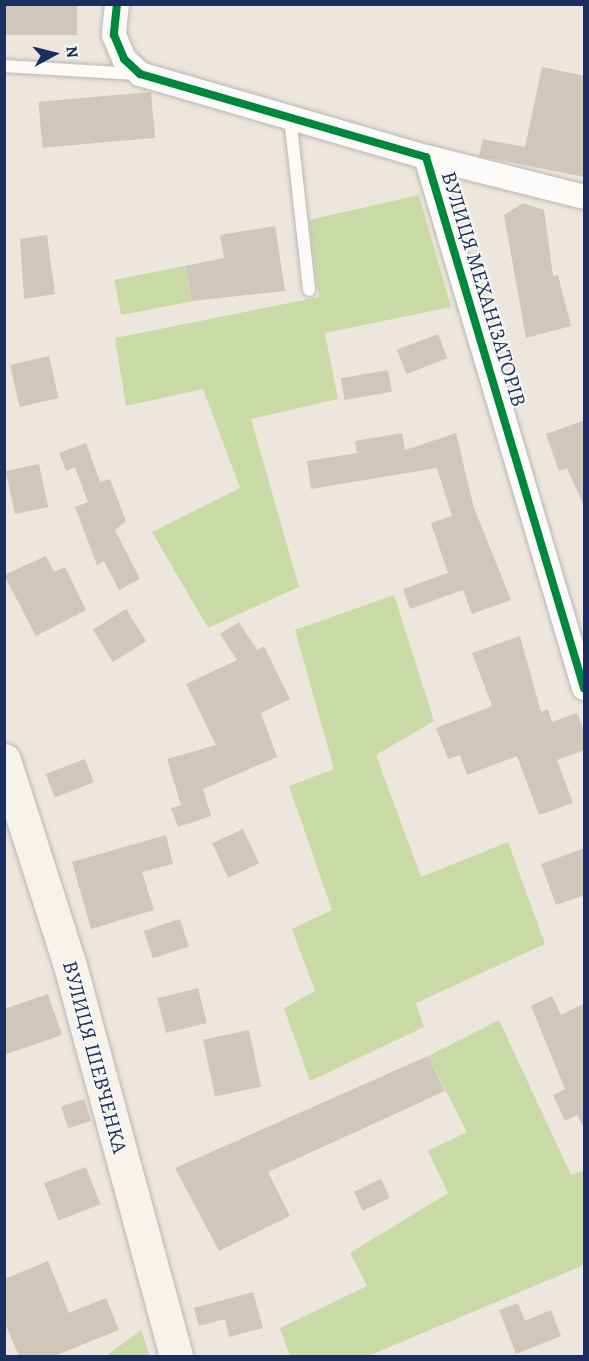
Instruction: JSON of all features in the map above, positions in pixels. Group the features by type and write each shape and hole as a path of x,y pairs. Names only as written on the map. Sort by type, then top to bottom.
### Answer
{"main road":[{"name":"ВУЛИЦЯ ШЕВЧЕНКА","path":"4,760 69,962 176,1356"}],"street":[{"path":"117,4 114,35 124,59 140,74"},
{"name":"ВУЛИЦЯ МЕХАНІЗАТОРІВ","path":"140,74 426,158 585,688"},
{"path":"426,158 585,196"}],"lane":[{"path":"4,66 140,74"},
{"path":"289,116 309,290"}],"green space":[{"path":"419,195 451,307 325,333 338,399 251,419 299,587 208,628 152,532 240,488 203,389 126,406 115,338 319,297 309,220"},
{"path":"185,266 192,301 121,315 114,280"},
{"path":"394,595 434,721 376,755 421,877 508,842 545,944 416,1003 424,1027 310,1081 284,1008 315,991 292,929 332,910 289,786 334,769 295,630"},
{"path":"499,1020 571,1175 584,1170 584,1265 368,1356 290,1356 280,1328 367,1286 350,1253 448,1193 428,1151 467,1132 428,1056"},
{"path":"141,1330 150,1356 106,1356"}],"building":[{"path":"4,4 77,4 77,35 4,35"},
{"path":"542,67 585,76 585,177 479,156 483,139 525,147"},
{"path":"151,92 155,138 42,148 38,102"},
{"path":"523,203 544,210 553,276 558,275 571,326 526,338 504,215"},
{"path":"275,226 285,291 192,301 185,266 224,258 220,235"},
{"path":"47,235 55,294 24,299 20,239"},
{"path":"438,334 447,358 406,374 397,350"},
{"path":"49,356 59,398 20,407 10,365"},
{"path":"388,370 392,392 345,400 341,378"},
{"path":"585,420 585,508 567,468 559,471 546,434"},
{"path":"402,433 405,450 456,433 474,508 511,600 472,614 463,590 410,609 403,589 448,573 431,523 452,516 437,468 311,489 307,461 357,453 355,441"},
{"path":"86,443 100,482 110,479 126,521 115,530 140,579 119,590 104,561 97,565 75,507 88,502 75,467 66,471 59,453"},
{"path":"39,464 48,507 15,514 6,471"},
{"path":"46,556 54,572 65,567 86,610 36,636 4,575"},
{"path":"126,609 146,641 113,662 93,630"},
{"path":"239,622 257,650 264,646 290,699 261,713 277,757 203,789 211,816 178,827 171,808 181,805 167,759 216,745 186,684 237,660 220,634"},
{"path":"520,636 541,712 548,709 552,722 577,713 585,733 585,750 557,760 573,803 539,815 517,756 467,775 460,755 448,759 436,728 492,706 472,653"},
{"path":"85,759 94,782 55,797 46,774"},
{"path":"243,829 259,863 228,878 212,843"},
{"path":"166,835 173,864 142,872 154,910 91,929 72,862"},
{"path":"585,848 585,895 556,905 541,864"},
{"path":"180,919 189,947 153,958 144,931"},
{"path":"198,988 207,1023 166,1033 157,998"},
{"path":"48,994 62,1035 4,1055 4,1009"},
{"path":"552,996 561,1015 585,1003 585,1130 577,1115 565,1121 553,1095 565,1089 531,1006"},
{"path":"249,1030 261,1087 215,1097 203,1040"},
{"path":"428,1056 445,1091 268,1172 290,1216 219,1251 175,1168"},
{"path":"84,1099 91,1121 68,1128 61,1106"},
{"path":"86,1167 100,1204 58,1220 44,1183"},
{"path":"381,1179 390,1198 363,1211 354,1192"},
{"path":"48,1261 69,1313 106,1298 119,1330 54,1356 19,1356 4,1321 4,1279"},
{"path":"253,1292 263,1328 229,1337 225,1319 199,1326 194,1308"},
{"path":"518,1303 525,1321 551,1310 561,1336 516,1354 499,1310"}],"cycle path":[{"path":"117,4 114,35 124,59 140,74 426,157 584,688"}]}
